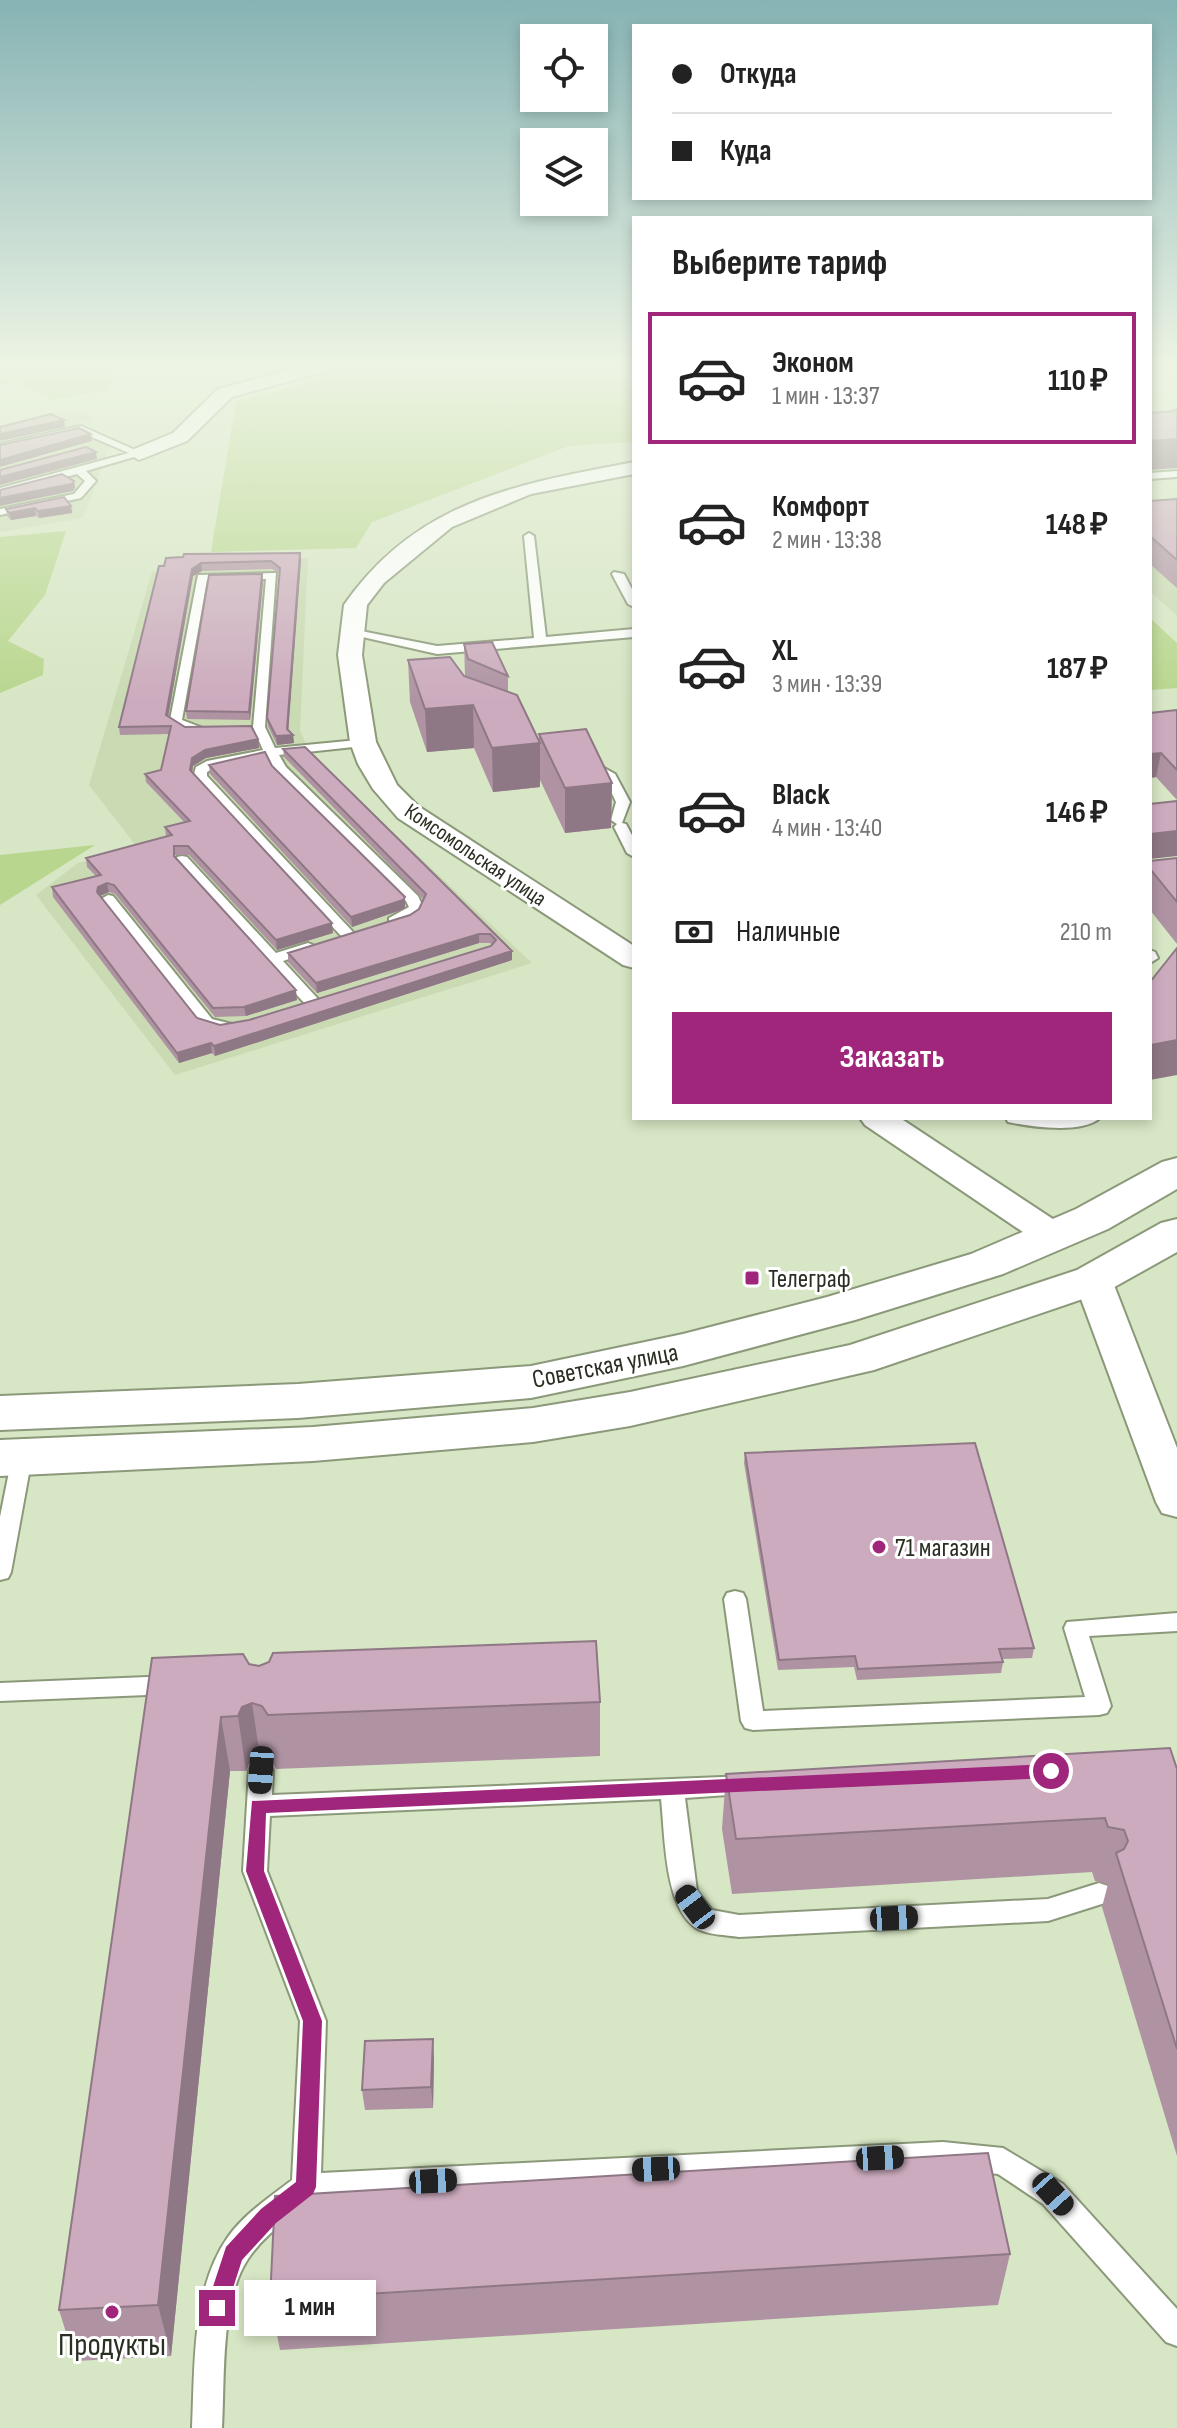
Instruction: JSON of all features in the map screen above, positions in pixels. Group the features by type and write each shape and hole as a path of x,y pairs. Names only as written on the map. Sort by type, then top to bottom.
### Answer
{"street":[{"name":"Комсомольская улица","path":"596,475 526,489 444,522 376,578 356,605 351,633 353,690 363,742 386,789 408,812 632,958"},
{"path":"881,1120 1055,1237"},
{"name":"Советская улица","path":"0,1413 298,1401 531,1382 683,1350 839,1309 987,1264 1055,1237 1177,1171"},
{"name":"Советская улица","path":"11,1458 313,1444 533,1425 630,1409 857,1359 1093,1280 1177,1233"},
{"path":"1093,1280 1177,1502"}],"lane":[{"path":"0,491 63,475"},
{"path":"0,512 77,496 91,481 85,475"},
{"path":"529,536 540,641"},
{"path":"618,574 632,600"},
{"path":"215,728 186,728 176,724 202,577 272,575 259,727 280,769 417,904 412,914 273,959"},
{"path":"351,633 365,633 437,650 632,633"},
{"path":"437,650 442,664"},
{"path":"244,727 259,727"},
{"path":"347,936 200,777 201,770 212,764 271,752 363,742"},
{"path":"574,757 610,777 623,802 619,823 632,849"},
{"path":"182,860 313,1003"},
{"path":"108,899 207,1023 221,1027 243,1024"},
{"path":"1023,1120 1042,1124 1075,1120"},
{"path":"0,1572 11,1458"},
{"path":"735,1599 753,1721 1099,1706 1075,1628 1177,1622"},
{"path":"0,1692 189,1684"},
{"path":"261,1770 255,1871 313,2021 306,2187"},
{"path":"258,1806 767,1785"},
{"path":"672,1789 685,1894 704,1920 739,1926 1048,1910 1099,1894"},
{"path":"207,2428 217,2308 234,2254 268,2216 306,2187 943,2155 1003,2161 1053,2194 1177,2331"}],"shaded area":[{"path":"0,475 99,475 83,518 0,532"},
{"path":"1177,511 1177,616 1152,593 1152,513"},
{"path":"308,558 300,731 312,756 532,963 175,1075 36,895 78,863 137,847 89,785 152,572 160,571 163,564 177,564 179,560"}],"green space":[{"path":"224,475 493,475 372,522 356,548 211,552"},
{"path":"66,531 45,595 8,641 44,659 43,675 0,693 0,537"},
{"path":"1152,620 1177,643 1177,688 1152,690"},
{"path":"95,845 0,905 0,855"}],"building":[{"path":"57,475 74,481 72,484 0,498 0,490"},
{"path":"64,497 71,506 9,513 6,509"},
{"path":"1177,499 1177,560 1152,538 1152,501"},
{"path":"300,553 287,729 293,735 276,736 267,718 280,568 271,561 201,563 192,569 166,715 185,727 251,726 258,739 205,750 192,758 190,770 332,923 276,940 188,846 174,846 174,856 296,990 244,1007 213,1008 114,885 107,883 98,887 97,892 197,1018 220,1025 249,1020 491,946 496,940 490,934 479,934 316,983 288,953 410,915 419,909 426,894 283,749 305,747 512,951 214,1046 211,1043 177,1053 52,887 101,875 86,858 172,835 165,827 190,821 145,774 161,770 171,726 119,727 159,566 164,566 166,558 183,557 184,554"},
{"path":"262,574 249,712 186,711 209,575"},
{"path":"492,642 508,676 468,659 464,644"},
{"path":"450,657 464,676 517,695 540,743 492,748 473,705 425,709 408,660"},
{"path":"1177,710 1177,770 1161,753 1152,754 1152,713"},
{"path":"586,729 612,783 565,788 539,734"},
{"path":"265,752 272,766 405,897 403,900 351,917 209,765"},
{"path":"1177,801 1177,831 1152,834 1152,804"},
{"path":"1177,858 1177,902 1152,871 1152,861"},
{"path":"1177,948 1177,1040 1152,1045 1152,979"},
{"path":"975,1443 1034,1648 999,1649 1003,1662 858,1669 855,1656 779,1660 745,1453"},
{"path":"596,1641 600,1702 268,1715 262,1706 252,1703 242,1707 238,1716 221,1717 158,2305 59,2310 152,1658 243,1654 249,1664 259,1666 269,1662 273,1653"},
{"path":"1170,1748 1177,1769 1177,2049 1116,1853 1124,1849 1128,1841 1124,1830 1108,1827 1105,1818 736,1839 726,1774"},
{"path":"433,2039 431,2087 362,2090 365,2041"},
{"path":"988,2153 1010,2254 270,2300 275,2196"}],"place":[{"name":"Телеграф","path":"752,1278"},
{"name":"71 магазин","path":"879,1547"},
{"name":"Продукты","path":"112,2312"}],"route":[{"path":"217,2308 234,2254 268,2216 306,2187 313,2021 255,1871 258,1806 1051,1771"}]}
